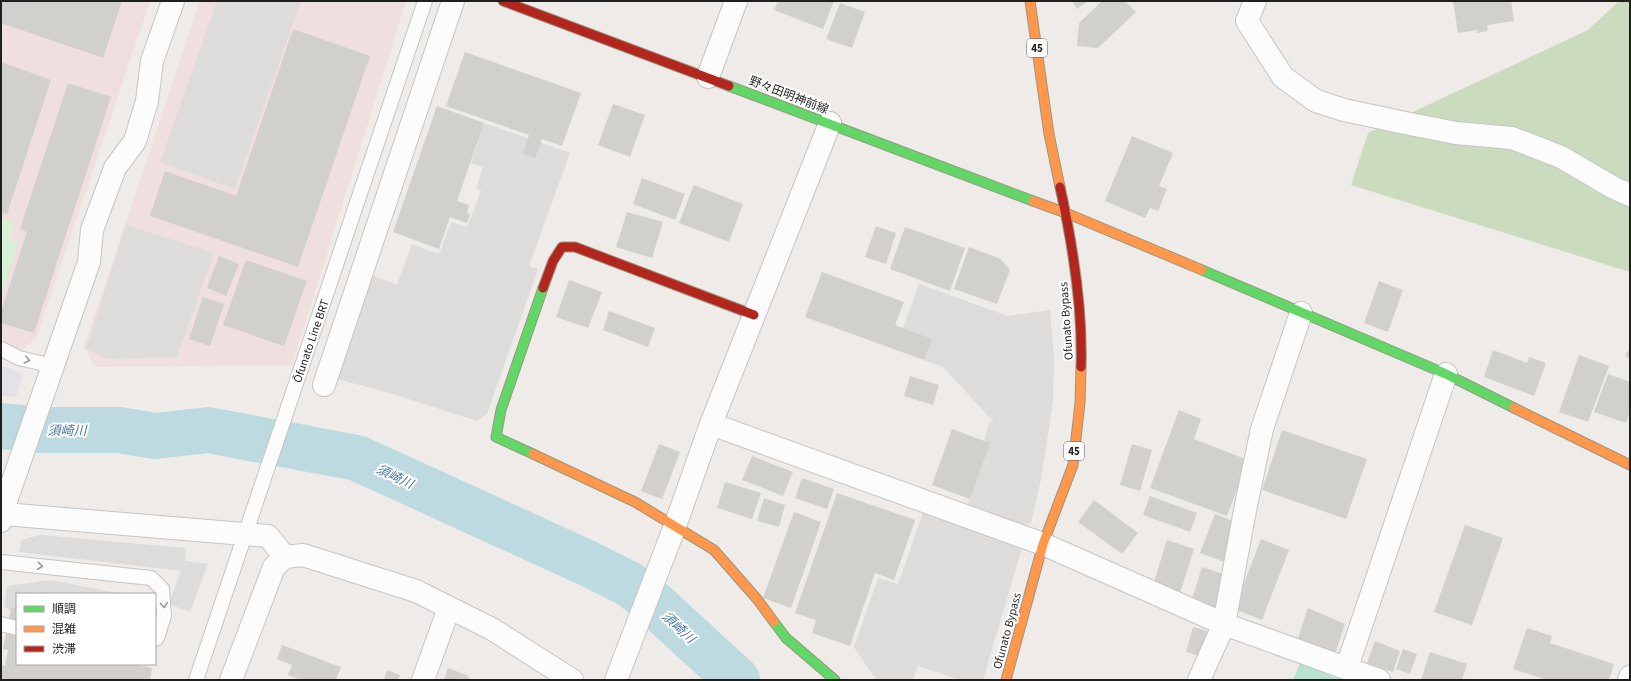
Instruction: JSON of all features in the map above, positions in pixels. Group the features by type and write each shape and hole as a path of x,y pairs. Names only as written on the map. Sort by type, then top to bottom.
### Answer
{"main road":[{"name":"野々田明神前線","path":"503,1 1066,213 1446,374 1630,464"},
{"name":"Ofunato Bypass","path":"1006,680 1043,544 1073,465 1080,403 1082,348 1078,291 1066,213 1049,134 1030,1"},
{"path":"754,315 576,247 562,247 553,261 501,410 496,437 635,502 714,550 757,599 786,638 835,680"}],"street":[{"path":"173,1 152,61 147,101 135,141 115,168 92,230 89,262 4,512 268,536 285,556"},
{"path":"324,385 453,1"},
{"path":"708,77 736,1"},
{"path":"1255,1 1247,21 1283,77 1316,101 1344,110 1412,125 1456,133 1512,138 1561,157 1614,188 1630,195"},
{"path":"618,675 662,562 711,424 830,123"},
{"path":"1199,680 1224,624 1246,505 1262,430 1301,313"},
{"path":"1347,667 1446,374"},
{"path":"711,424 1043,544 1224,624 1347,667 1379,680"},
{"path":"231,680 274,567 285,556 303,555 416,591 492,629 572,680"},
{"path":"423,680 449,608"}],"lane":[{"name":"Ōfunato Line BRT","path":"196,680 247,533 425,1"},
{"path":"1,349 19,358 53,366"},
{"path":"1,562 151,578 162,589 164,616 156,638"},
{"path":"1,624 16,628"}],"shaded area":[{"path":"1,1 150,1 36,339 22,349 1,344"},
{"path":"200,1 406,1 292,365 95,367 84,347"},
{"path":"217,1 301,1 235,189 160,162"},
{"path":"484,123 570,153 529,266 538,269 487,414 477,421 390,393 333,378 369,274 397,285 412,244 439,254 451,222 467,227 481,190 476,188 483,167 471,163"},
{"path":"126,225 214,253 177,357 108,359 86,349"},
{"path":"919,284 1008,316 1050,310 1054,358 1053,402 1041,479 1031,523 1018,528 966,507 970,499 989,422 994,422 943,367 924,360 931,339 903,328"},
{"path":"1,365 23,374 16,397 1,395"},
{"path":"923,513 1022,548 983,680 960,680 918,666 913,680 876,680 854,647 878,578 898,584"},
{"path":"40,535 186,548 185,561 208,564 190,612 169,604 181,571 19,552 21,540"},
{"path":"51,580 117,593 16,593 16,608 11,607 10,610 4,607 7,586"}],"green space":[{"path":"1619,1 1630,1 1630,272 1351,185 1368,133 1588,30"},
{"path":"1,218 15,223 9,239 18,243 1,297"},
{"path":"1300,663 1341,680 1293,680"}],"building":[{"path":"3,1 122,1 103,58 1,23 1,5"},
{"path":"778,1 834,1 823,29 774,10"},
{"path":"1072,1 1088,1 1077,9"},
{"path":"1102,1 1125,1 1136,12 1098,48 1077,46 1079,23"},
{"path":"1453,1 1511,1 1514,21 1487,25 1488,31 1477,33 1477,30 1458,33"},
{"path":"840,3 865,12 852,48 826,39"},
{"path":"293,29 370,56 298,267 150,216 165,171 236,196"},
{"path":"465,52 581,93 562,146 542,139 535,158 523,154 529,135 446,106"},
{"path":"1,62 51,80 7,214 1,212"},
{"path":"68,83 111,97 34,333 1,323 1,312 27,232 20,229"},
{"path":"613,104 645,115 630,157 598,145"},
{"path":"437,106 484,123 457,201 469,205 467,213 470,214 467,223 450,217 439,249 393,232"},
{"path":"1132,136 1173,153 1159,186 1167,189 1158,211 1150,208 1145,218 1105,201"},
{"path":"642,178 685,194 675,220 633,204"},
{"path":"694,185 743,204 729,242 679,223"},
{"path":"627,212 663,222 652,258 616,247"},
{"path":"876,226 896,233 886,264 865,257"},
{"path":"905,227 965,248 950,291 890,269"},
{"path":"969,247 1001,259 1010,270 997,304 954,289"},
{"path":"219,256 239,264 226,296 207,288"},
{"path":"246,260 307,281 284,346 223,325"},
{"path":"822,272 904,302 895,325 932,339 924,360 805,317"},
{"path":"569,280 602,292 588,328 556,317"},
{"path":"1379,281 1403,290 1388,332 1364,323"},
{"path":"203,297 224,304 210,346 189,339"},
{"path":"609,311 655,328 648,347 603,330"},
{"path":"1630,347 1630,359 1625,356"},
{"path":"1493,350 1527,363 1529,357 1546,363 1534,396 1484,377"},
{"path":"1579,355 1609,366 1588,422 1559,412"},
{"path":"1608,374 1630,382 1630,412 1626,423 1594,412"},
{"path":"910,376 939,385 933,405 904,396"},
{"path":"1179,410 1201,419 1194,439 1248,460 1227,516 1150,488"},
{"path":"952,429 990,443 970,499 932,485"},
{"path":"1282,430 1367,459 1346,519 1262,490"},
{"path":"659,444 680,452 662,499 641,491"},
{"path":"1132,444 1152,450 1140,491 1120,485"},
{"path":"752,456 793,472 783,496 742,480"},
{"path":"802,478 834,489 827,509 795,498"},
{"path":"725,482 761,493 752,519 717,508"},
{"path":"837,493 915,520 894,580 875,573 850,646 812,633 816,620 795,613"},
{"path":"1150,496 1197,513 1190,532 1143,515"},
{"path":"764,498 785,505 779,527 757,521"},
{"path":"1094,500 1138,533 1122,554 1078,522"},
{"path":"794,512 821,522 791,608 763,598"},
{"path":"1215,514 1241,524 1227,563 1200,553"},
{"path":"1465,525 1503,538 1472,625 1434,612"},
{"path":"1261,539 1289,550 1262,620 1234,609"},
{"path":"1167,540 1194,549 1180,593 1153,585"},
{"path":"1202,567 1229,576 1219,608 1192,599"},
{"path":"11,607 16,608 16,665 136,665 152,668 150,680 1,680 1,665 5,666 8,650 3,649"},
{"path":"1308,608 1345,624 1335,654 1297,641"},
{"path":"1193,627 1207,631 1200,656 1186,652"},
{"path":"1527,628 1552,636 1550,643 1614,664 1609,680 1547,680 1513,669"},
{"path":"1375,641 1400,651 1393,672 1367,663"},
{"path":"282,645 341,667 336,680 301,680 288,675 292,665 277,659"},
{"path":"1403,649 1417,654 1410,674 1396,669"},
{"path":"1430,652 1467,664 1462,680 1421,680"},
{"path":"448,668 469,676 468,680 444,680"},
{"path":"387,670 400,675 398,680 384,680"}],"waterway":[{"name":"須崎川","path":"1,426 41,430 119,430 155,436 208,430 357,458 587,563 629,584 650,600 737,680"}],"traffic: fast":[{"path":"729,86 1033,201"},
{"path":"1202,270 1446,374 1514,408"},
{"path":"533,454 496,437 501,410 543,288"},
{"path":"774,622 786,638 835,680"}],"traffic: slow":[{"path":"1030,1 1049,134 1060,187"},
{"path":"1033,201 1066,213 1202,270"},
{"path":"1006,680 1043,544 1073,465 1080,403 1081,367"},
{"path":"1514,408 1630,465"},
{"path":"533,454 635,502 714,550 757,599 774,622"}],"traffic: jam":[{"path":"503,1 729,86"},
{"path":"1060,187 1073,254 1079,299 1081,367"},
{"path":"543,288 553,261 562,247 575,247 754,315"}]}
